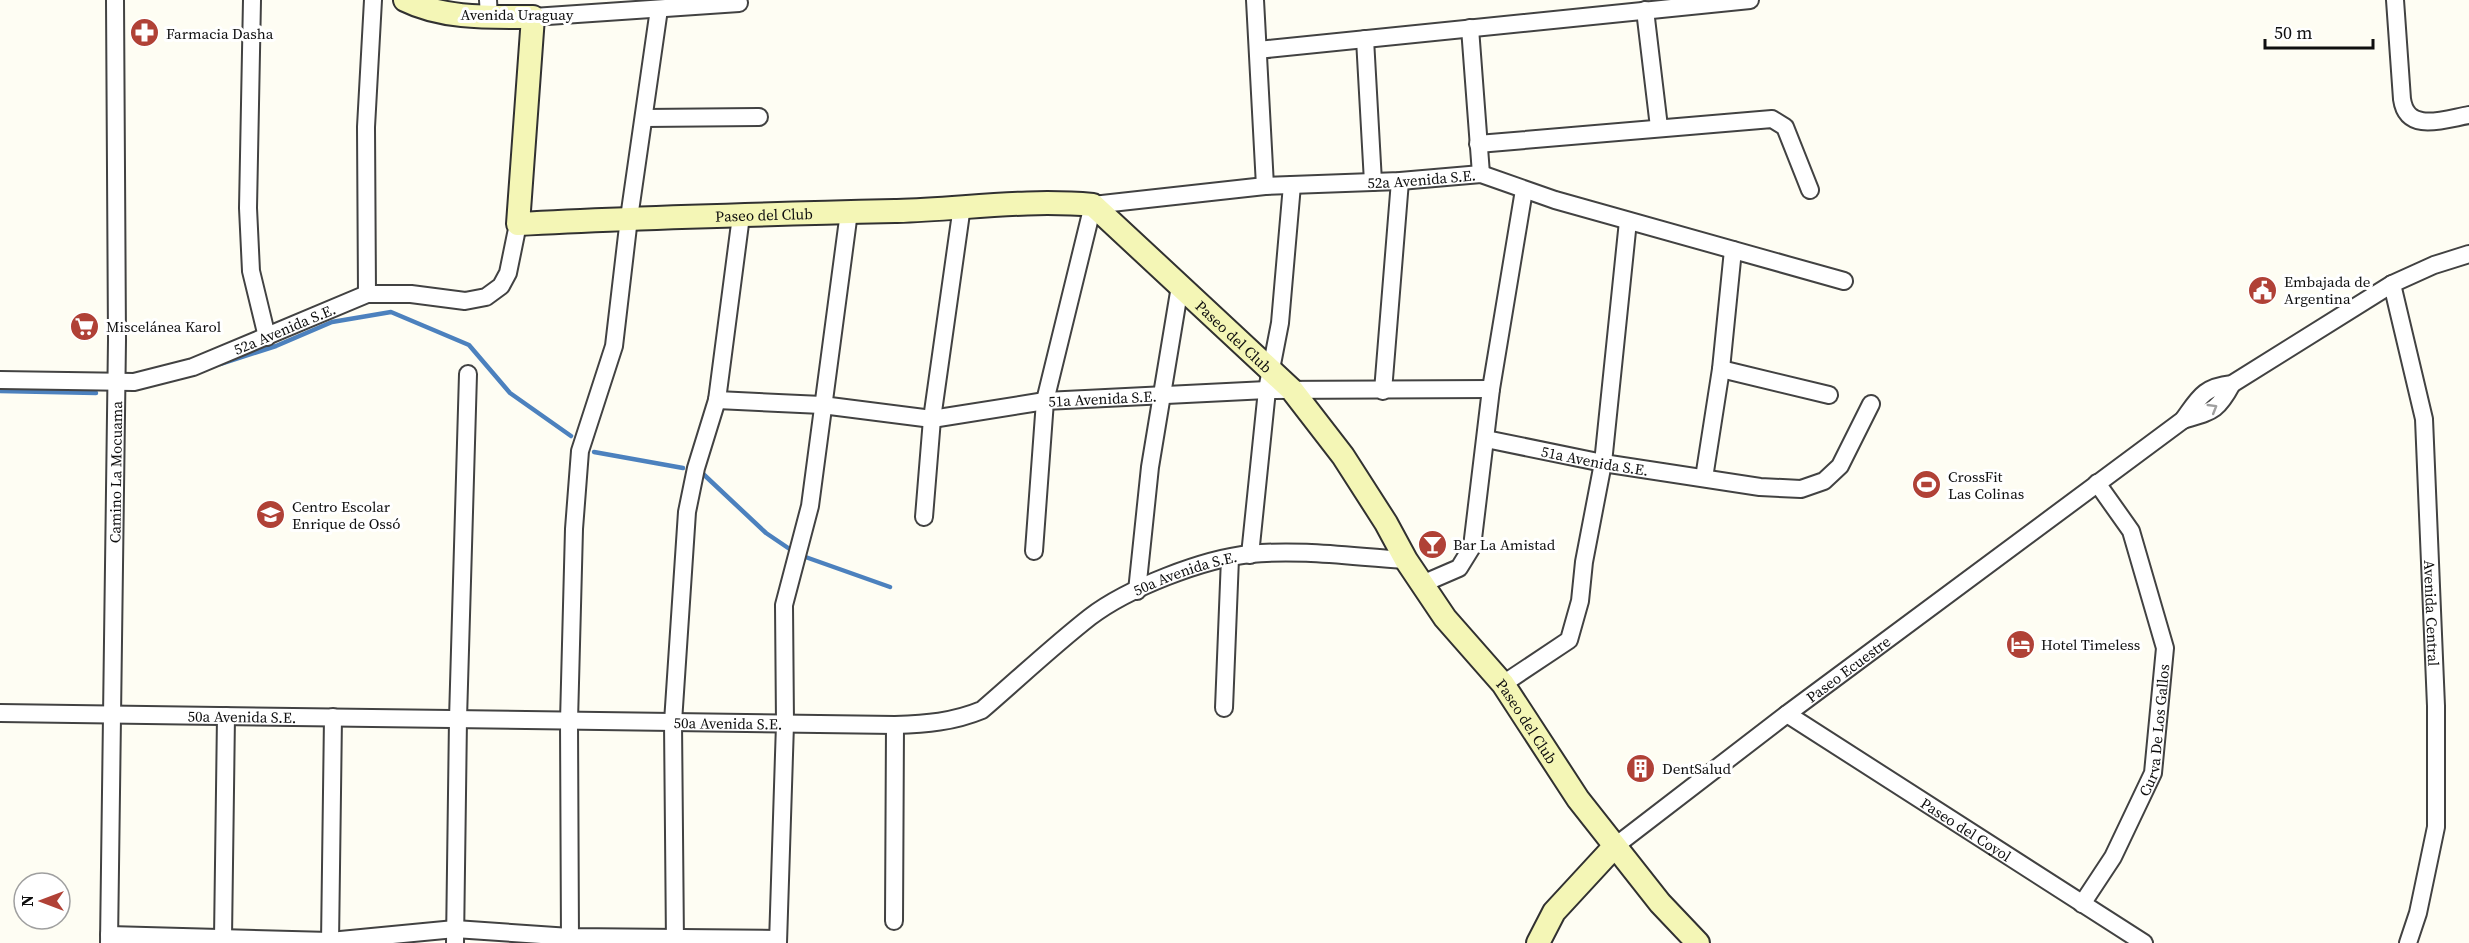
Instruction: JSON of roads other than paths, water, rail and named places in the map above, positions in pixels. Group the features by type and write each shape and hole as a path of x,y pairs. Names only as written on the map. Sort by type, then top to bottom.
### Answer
{"street":[{"name":"Camino La Mocuama","path":"109,939 116,382 115,0"},
{"path":"252,0 249,229 251,271 267,337"},
{"path":"367,294 366,128 373,0"},
{"name":"Avenida Uraguay","path":"405,0 416,6 452,14 488,8 533,17 739,3"},
{"path":"1255,0 1265,186"},
{"path":"1258,50 1750,0"},
{"path":"2395,0 2402,99 2408,116 2422,122 2469,115"},
{"path":"570,940 569,721 574,529 580,451 614,346 629,218 659,9"},
{"path":"1645,10 1659,128"},
{"path":"518,224 533,17"},
{"path":"1470,28 1481,174"},
{"path":"1365,39 1373,182"},
{"path":"644,118 759,117"},
{"path":"1478,144 1772,118 1785,126 1810,190"},
{"name":"52a Avenida S.E.","path":"1093,206 1265,186 1400,181 1481,174 1524,190 1628,221 1844,280"},
{"path":"1383,391 1400,181"},
{"path":"1250,555 1269,379 1280,323 1292,185"},
{"path":"1422,584 1459,568 1472,547 1491,388 1524,190"},
{"name":"Paseo del Club","path":"518,224 1051,202 1093,206 1180,286 1269,379 1292,390 1343,456 1386,523 1406,560 1445,618 1503,684 1578,800 1660,903 1698,943"},
{"path":"924,517 932,419 962,206"},
{"path":"1034,551 1046,401 1093,206"},
{"path":"109,939 223,938 330,942 454,936 570,940 778,941 785,724 784,605 810,506 849,212"},
{"path":"675,941 673,722 687,512 696,468 717,400 741,216"},
{"path":"1503,684 1569,640 1580,601 1584,562 1603,463 1628,221"},
{"name":"52a Avenida S.E.","path":"0,380 134,382 193,367 367,294 411,294 465,301 486,297 501,286 508,273 518,224"},
{"path":"1704,478 1721,369 1733,250"},
{"name":"Paseo Ecuestre","path":"1538,943 1554,912 1614,847 1787,714 2183,420 2204,392 2215,386 2232,384 2392,284 2434,265 2469,254"},
{"name":"Avenida Central","path":"2392,284 2424,419 2436,706 2436,827 2418,913 2408,943"},
{"path":"1137,591 1150,467 1180,286"},
{"path":"1721,369 1829,395"},
{"path":"454,936 468,374"},
{"name":"51a Avenida S.E.","path":"717,400 822,405 932,419 1046,401 1161,395 1269,379"},
{"path":"1292,390 1383,391 1491,388"},
{"name":"51a Avenida S.E.","path":"1486,439 1603,463 1760,488 1800,489 1824,481 1840,466 1871,404"},
{"name":"Curva De Los Gallos","path":"2082,903 2113,857 2153,773 2165,648 2131,531 2097,483"},
{"name":"50a Avenida S.E.","path":"0,712 785,724 940,723 963,718 982,710 1091,616 1137,591 1191,567 1250,555 1295,553 1406,560"},
{"path":"1224,708 1230,558"},
{"name":"Paseo del Coyol","path":"1787,714 2144,943"},
{"path":"223,938 226,716"},
{"path":"330,942 333,717"},
{"path":"894,921 895,725"}],"waterway":[{"path":"220,364 276,346 332,322 391,312 469,345 510,393 571,436"},
{"path":"0,391 96,393"},
{"path":"594,452 683,468"},
{"path":"700,471 766,533 797,554 890,587"}],"place":[{"name":"Farmacia Dasha","path":"145,33"},
{"name":"Embajada de Argentina","path":"2263,290"},
{"name":"Miscelánea Karol","path":"85,326"},
{"name":"CrossFit Las Colinas","path":"1927,485"},
{"name":"Centro Escolar Enrique de Ossó","path":"271,515"},
{"name":"Bar La Amistad","path":"1432,544"},
{"name":"Hotel Timeless","path":"2020,644"},
{"name":"DentSalud","path":"1641,768"}]}
